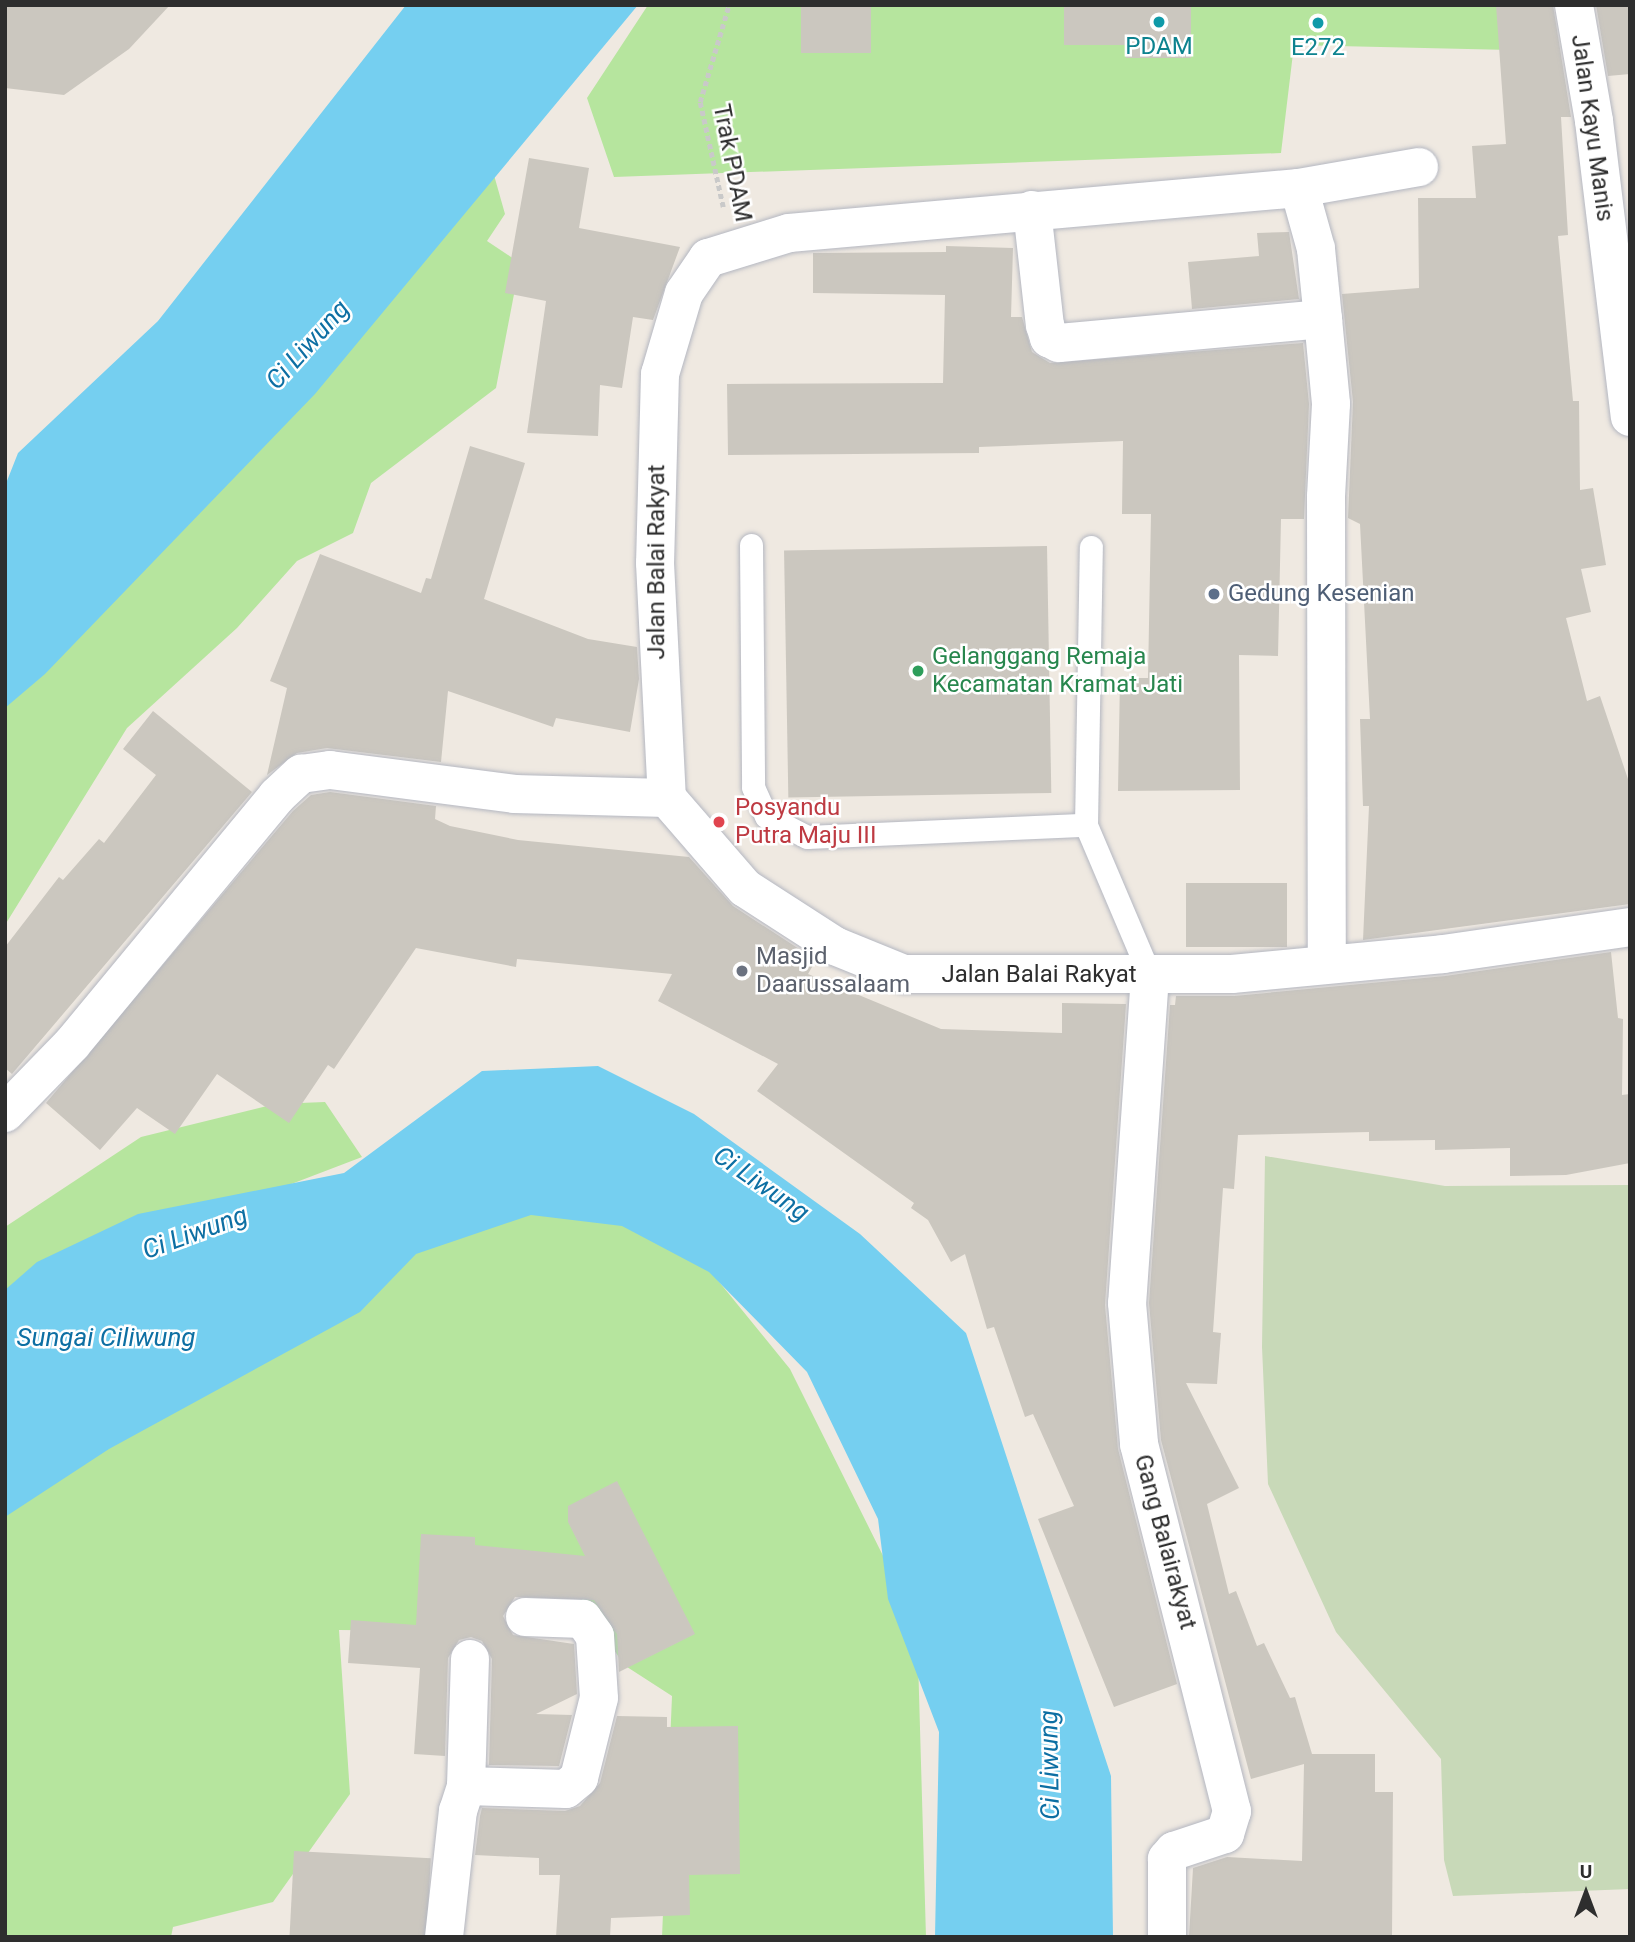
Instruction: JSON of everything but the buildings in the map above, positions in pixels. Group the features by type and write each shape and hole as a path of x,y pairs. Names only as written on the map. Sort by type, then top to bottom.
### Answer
{"street":[{"name":"Jalan Kayu Manis","path":"1574,5 1594,121 1630,417"},
{"name":"Jalan Balai Rakyat","path":"1419,167 1299,188 789,233 732,248 708,258 684,293 660,374 656,602 667,798 746,888 835,946 904,974 1150,976 1443,954 1630,927"},
{"path":"1299,188 1316,249 1331,404 1326,510 1327,962"},
{"path":"1032,210 1045,325 1049,338 1059,343 1323,319"},
{"path":"5,1114 72,1044 268,807 301,774 330,770 489,791 667,798"},
{"name":"Gang Balairakyat","path":"1150,976 1127,1303 1140,1452 1232,1811 1225,1834 1174,1851 1165,1864 1167,1937"},
{"path":"466,1786 566,1788 579,1778 599,1698 595,1636 583,1619 525,1617"},
{"path":"444,1937 458,1811 466,1786 470,1658"}],"lane":[{"path":"751,545 753,787 766,816 807,837 1086,825"},
{"path":"1091,547 1086,825 1150,976"}],"path":[{"name":"Trak PDAM","path":"729,5 699,102 732,248"}],"green space":[{"path":"648,5 1502,5 1511,50 1294,45 1281,153 614,177 587,98"},
{"path":"492,168 505,214 487,241 520,263 496,388 371,483 353,533 297,561 237,628 127,728 5,925 5,684"},
{"path":"325,1102 362,1157 18,1288 5,1302 5,1227 141,1137 275,1104"},
{"path":"1265,1156 1445,1186 1630,1185 1630,1889 1453,1896 1444,1860 1441,1759 1336,1632 1268,1484 1262,1347"},
{"path":"650,1197 790,1369 917,1624 926,1937 662,1937 672,1696 624,1665 551,1554 450,1631 339,1630 350,1794 273,1902 173,1927 171,1937 5,1937 5,1473 52,1429 496,1211"}],"water":[{"name":"Ci Liwung","path":"406,5 638,5 315,394 45,674 5,708 5,486 18,453 158,321"},
{"name":"Sungai Ciliwung","path":"598,1066 694,1114 860,1234 966,1333 1111,1776 1113,1937 935,1937 939,1732 888,1599 878,1519 807,1372 709,1272 622,1226 531,1215 416,1254 360,1312 109,1449 5,1517 5,1290 37,1262 138,1214 344,1173 482,1071"}],"place":[{"name":"PDAM","path":"1159,22"},
{"name":"E272","path":"1318,23"},
{"name":"Gedung Kesenian","path":"1214,594"},
{"name":"Gelanggang Remaja Kecamatan Kramat Jati","path":"918,671"},
{"name":"Posyandu Putra Maju III","path":"719,822"},
{"name":"Masjid Daarussalaam","path":"742,971"}]}
